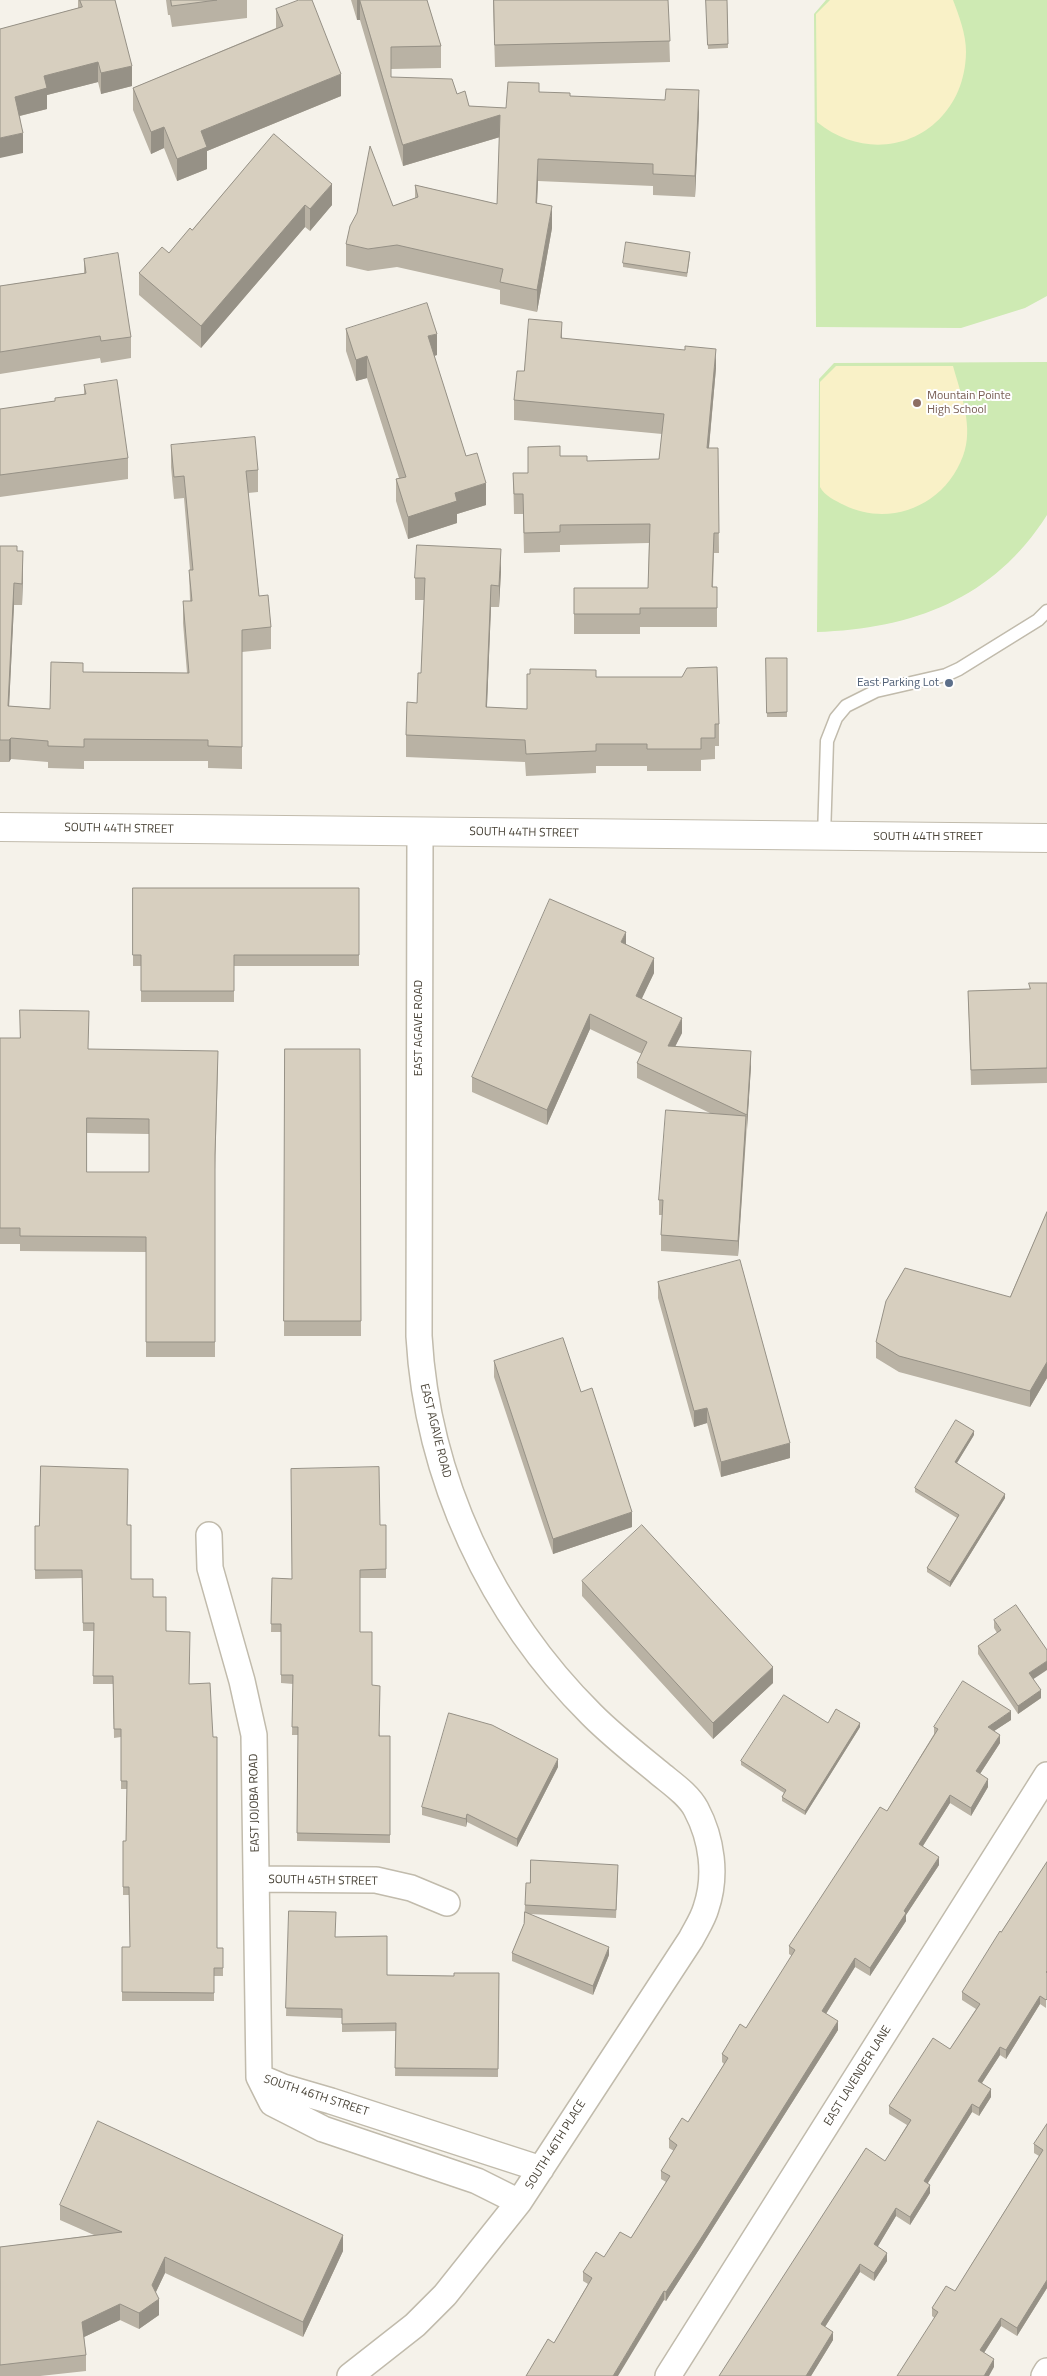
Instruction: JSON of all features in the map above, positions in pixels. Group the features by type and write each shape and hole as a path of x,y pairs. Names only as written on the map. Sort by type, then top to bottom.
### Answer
{"street":[{"name":"SOUTH 44TH STREET","path":"0,827 1047,838"},
{"name":"EAST AGAVE ROAD","path":"420,832 419,1336 421,1376 429,1418 444,1476 486,1574 516,1625 554,1675 593,1716 682,1792 695,1808 711,1856 712,1877"},
{"name":"EAST JOJOBA ROAD","path":"209,1535 210,1568 242,1680 254,1735 259,2077"},
{"name":"EAST LAVENDER LANE","path":"668,2376 1047,1775"},
{"name":"SOUTH 46TH PLACE","path":"350,2376 415,2325 445,2295 519,2202 691,1939 706,1909 712,1877"},
{"name":"SOUTH 45TH STREET","path":"256,1880 376,1880 411,1888 447,1904"},
{"name":"SOUTH 46TH STREET","path":"259,2077 283,2087 541,2170"},
{"name":"SOUTH 46TH STREET","path":"259,2077 272,2103 323,2129 477,2181 519,2202"},
{"path":"1044,2376 1047,2370"}],"lane":[{"path":"824,837 828,741 836,718 846,706 890,686 946,675 960,669 1038,620 1047,611"}],"green space":[{"path":"826,0 1047,0 1047,296 1025,308 961,328 816,327 814,14"},
{"path":"1047,362 1047,515 1026,544 1002,568 976,588 948,604 918,616 886,624 852,630 817,632 819,379 834,363"}],"sand":[{"path":"830,0 953,0 962,25 966,45 962,80 951,104 935,123 915,137 892,144 867,144 841,137 817,122 816,14"},
{"path":"836,366 953,366 967,422 966,445 955,473 943,488 930,499 914,508 898,513 880,514 862,512 830,498 824,493 820,487 820,382"}],"building":[{"path":"80,0 115,0 132,66 101,73 98,62 44,76 47,88 15,97 23,133 0,138 0,29 82,7"},
{"path":"171,0 217,0 172,6"},
{"path":"299,0 312,0 341,74 201,131 207,147 177,159 164,127 151,132 133,88 283,26 276,9"},
{"path":"360,0 427,0 441,46 391,47 391,77 452,79 457,94 465,91 469,106 506,108 508,82 539,83 539,92 570,93 570,96 665,100 666,89 699,90 695,176 653,174 653,164 538,159 536,203 552,206 537,290 500,282 503,269 397,245 368,249 346,244 350,226 357,213 370,146 393,206 418,197 415,185 497,204 500,115 403,145"},
{"path":"494,0 668,0 670,41 495,45"},
{"path":"706,0 727,0 728,44 708,45"},
{"path":"274,134 332,184 310,209 305,205 201,326 139,273 162,247 169,253 190,228 192,230"},
{"path":"626,242 690,252 687,273 623,263"},
{"path":"118,253 131,337 101,341 100,336 0,352 0,286 86,273 84,259"},
{"path":"427,303 437,334 428,336 466,456 477,453 486,483 455,493 457,501 408,517 396,479 406,477 367,356 356,360 346,329"},
{"path":"529,319 562,322 561,338 685,350 685,346 716,349 707,448 718,448 719,533 714,533 712,587 717,587 717,608 640,608 640,614 574,614 574,588 648,588 650,524 560,525 560,532 524,533 523,494 514,494 513,473 528,473 528,447 560,446 560,456 587,456 587,461 659,459 664,414 514,400 517,371 524,371"},
{"path":"117,380 128,458 0,475 0,409 55,401 55,398 86,394 84,385"},
{"path":"255,437 258,470 246,471 259,596 268,595 271,627 242,630 242,747 208,746 208,740 84,739 84,747 48,746 48,741 11,738 9,740 0,740 0,546 17,546 17,551 23,551 22,584 14,583 8,706 50,709 51,662 83,663 83,672 189,673 183,601 192,601 189,570 193,570 184,476 174,477 171,445"},
{"path":"417,545 501,549 499,586 491,585 486,707 527,709 527,674 530,674 530,669 596,670 596,677 682,677 687,668 717,667 719,724 715,724 715,738 701,738 701,749 647,749 647,744 596,744 596,751 526,754 525,740 406,735 407,702 417,703 418,673 421,673 425,578 415,578"},
{"path":"766,658 787,658 787,712 767,713"},
{"path":"133,888 359,888 359,955 234,955 234,991 141,991 141,955 133,955"},
{"path":"550,899 626,932 621,942 654,958 636,996 682,1018 668,1046 751,1051 747,1115 637,1063 647,1042 590,1014 547,1110 472,1077"},
{"path":"1029,983 1047,983 1047,1068 971,1070 968,991 1030,989"},
{"path":"20,1010 89,1011 88,1049 218,1051 215,1155 215,1342 146,1342 146,1237 20,1236 20,1228 0,1228 0,1038 20,1038","holes":["87,1118 149,1119 149,1172 87,1172"]},
{"path":"285,1049 360,1049 361,1321 284,1321"},
{"path":"666,1110 746,1116 738,1241 661,1235 663,1200 659,1200"},
{"path":"1047,1212 1047,1362 1030,1391 899,1356 876,1342 886,1301 905,1268 1010,1297"},
{"path":"740,1260 790,1443 721,1462 707,1408 694,1411 658,1282"},
{"path":"563,1338 581,1392 592,1388 632,1512 553,1539 494,1361"},
{"path":"956,1420 974,1431 955,1462 1005,1494 950,1582 927,1568 959,1515 915,1488"},
{"path":"41,1466 128,1469 127,1525 131,1525 131,1579 153,1579 153,1597 166,1597 166,1631 190,1632 189,1684 210,1683 213,1737 217,1737 217,1948 223,1948 223,1968 214,1968 214,1993 122,1992 122,1947 130,1947 129,1887 123,1887 123,1841 126,1841 127,1781 121,1781 121,1729 114,1729 113,1676 93,1676 94,1623 83,1623 82,1570 35,1570 35,1526 39,1526"},
{"path":"379,1467 380,1525 386,1525 386,1569 360,1570 360,1632 372,1632 372,1685 380,1686 379,1736 390,1736 390,1835 297,1833 298,1727 292,1727 293,1675 281,1675 281,1624 271,1624 272,1578 292,1579 291,1469"},
{"path":"642,1525 773,1667 713,1723 582,1581"},
{"path":"1016,1605 1047,1650 1047,1661 1029,1673 1041,1690 1018,1706 978,1646 1001,1630 994,1620"},
{"path":"963,1681 1011,1711 988,1727 1000,1735 976,1771 988,1779 971,1808 950,1795 919,1844 939,1857 904,1911 906,1913 870,1968 855,1958 822,2011 838,2021 700,2240 666,2292 664,2291 613,2376 526,2376 548,2339 554,2343 592,2278 583,2272 596,2252 604,2257 620,2232 631,2238 670,2176 661,2171 677,2145 669,2139 682,2118 688,2122 728,2058 722,2054 740,2024 746,2028 795,1950 789,1946 880,1807 887,1811 938,1729 934,1727"},
{"path":"784,1695 828,1723 836,1709 860,1723 805,1811 782,1797 786,1790 741,1761"},
{"path":"449,1713 492,1725 558,1759 517,1839 467,1814 466,1819 422,1807"},
{"path":"531,1860 618,1865 616,1910 525,1905 526,1883 530,1883"},
{"path":"1047,1862 1047,1999 1040,1996 1006,2050 1000,2047 978,2081 991,2089 979,2108 972,2104 924,2181 930,2185 910,2217 896,2208 874,2244 887,2253 874,2273 860,2264 821,2324 833,2332 806,2376 719,2376 866,2148 885,2161 911,2120 889,2106 933,2038 950,2049 980,2004 962,1992 1000,1931"},
{"path":"289,1911 336,1912 335,1937 387,1936 387,1975 454,1976 454,1973 499,1973 498,2069 395,2068 396,2023 342,2024 342,2009 286,2008"},
{"path":"525,1912 609,1947 593,1986 512,1953 524,1924"},
{"path":"98,2121 343,2235 303,2322 165,2257 152,2285 159,2299 139,2313 120,2304 82,2322 86,2355 0,2365 0,2247 122,2232 60,2205"},
{"path":"1047,2124 1047,2280 1017,2328 1001,2318 980,2350 994,2359 984,2376 897,2376 938,2312 932,2308 946,2286 955,2291 1043,2150 1034,2144"}],"place":[{"name":"Mountain Pointe High School","path":"917,403"},
{"name":"East Parking Lot","path":"949,683"}]}
